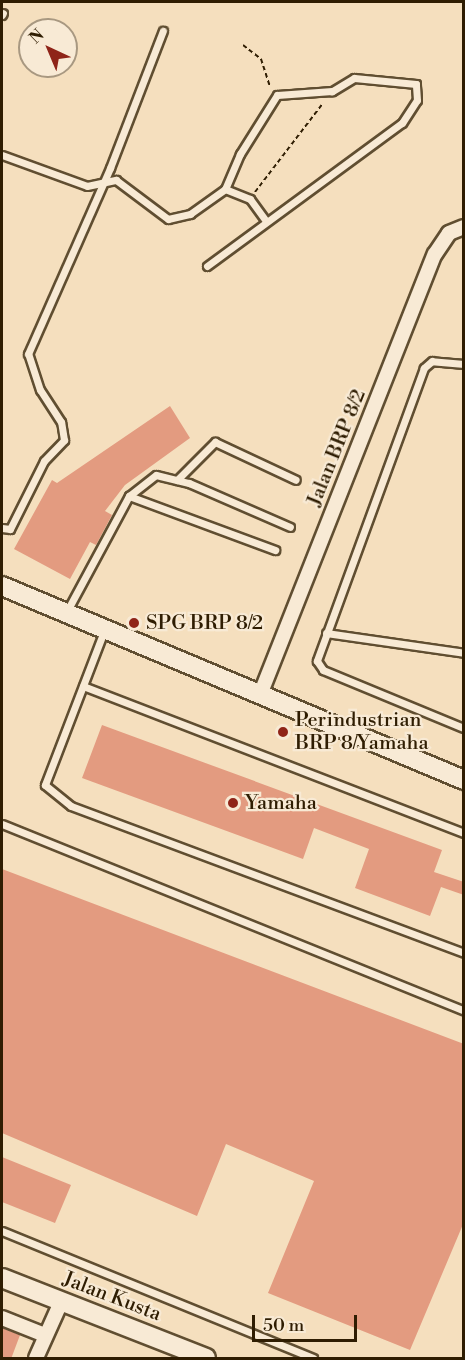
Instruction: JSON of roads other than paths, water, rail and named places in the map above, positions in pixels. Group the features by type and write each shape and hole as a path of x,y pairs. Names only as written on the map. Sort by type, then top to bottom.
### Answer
{"main road":[{"path":"2,586 464,780"},
{"name":"Jalan Kusta","path":"2,1278 206,1359"}],"street":[{"name":"Jalan BRP 8/2","path":"260,695 435,254 449,233 464,227"},
{"path":"36,1359 61,1302"},
{"path":"2,1318 45,1335"}],"lane":[{"path":"2,528 10,529 44,461 64,440 61,422 40,390 28,354 163,31"},
{"path":"2,155 87,186 122,183 155,213 176,219 225,189 249,137 277,95 332,91 354,78 417,84 417,100 402,123 355,160 265,220 207,266"},
{"path":"225,189 250,199 265,220"},
{"path":"464,364 432,361 424,368 317,657 323,670 464,728"},
{"path":"177,480 215,442 296,480"},
{"path":"66,613 129,496 156,475 177,480 290,527"},
{"path":"129,496 274,550"},
{"path":"105,628 45,785 71,806 464,953"},
{"path":"326,633 464,653"},
{"path":"83,686 464,833"},
{"path":"2,824 464,1011"},
{"path":"2,1231 313,1359"}],"place":[{"name":"SPG BRP 8/2","path":"134,623"},
{"name":"Perindustrian BRP 8/Yamaha","path":"283,732"},
{"name":"Yamaha","path":"233,803"}]}
